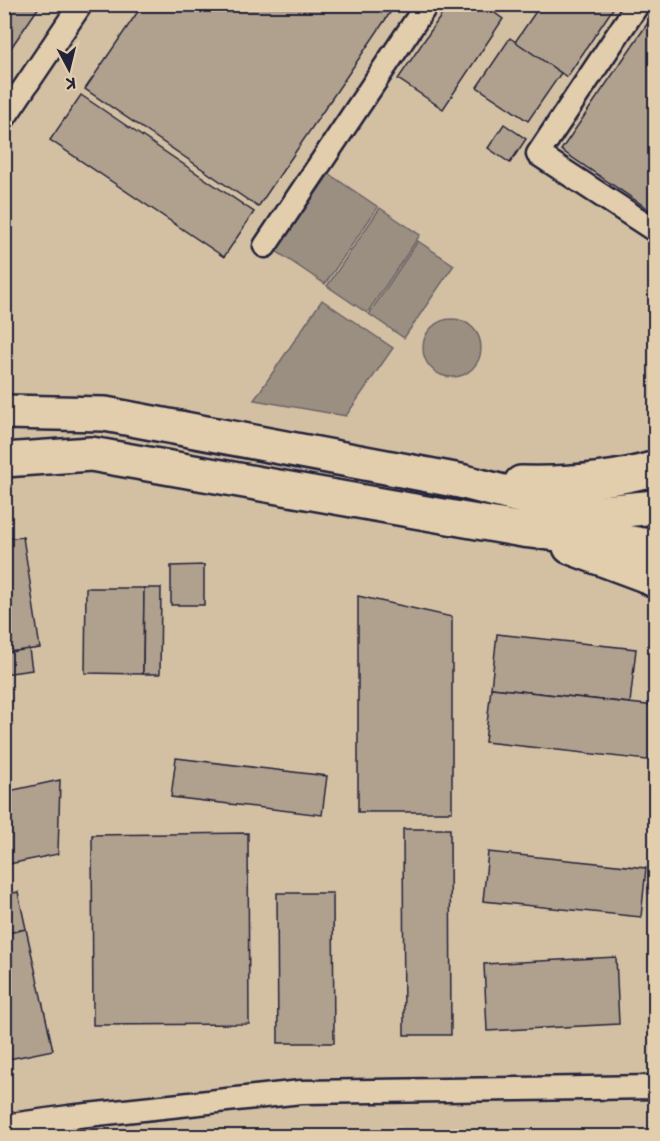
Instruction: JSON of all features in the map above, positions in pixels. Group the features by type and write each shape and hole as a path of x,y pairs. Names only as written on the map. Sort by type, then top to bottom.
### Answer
{"main road":[{"path":"4,412 105,414 460,481 543,502 602,512 656,507"},
{"path":"4,460 91,454 523,530 615,540 656,550"},
{"path":"460,481 567,483 606,479 656,468"},
{"path":"523,530 656,581"}],"street":[{"path":"4,118 81,4"},
{"path":"266,246 428,4"},
{"path":"638,4 538,154 656,231"},
{"path":"4,1126 302,1092 656,1087"}],"shaded area":[{"path":"5,5 655,5 655,1136 402,1136 401,1126 318,1136 5,1136"},
{"path":"329,174 378,207 325,284 276,251"},
{"path":"380,208 420,235 367,313 327,286"},
{"path":"418,241 454,265 404,338 369,314"},
{"path":"322,300 393,348 346,416 254,400"},
{"path":"452,319 468,324 476,332 481,348 476,364 468,372 452,377 436,372 428,364 423,348 428,332 436,324"}],"building":[{"path":"4,4 41,4 4,58"},
{"path":"143,4 396,4 258,207 85,89"},
{"path":"449,4 482,4 503,19 443,109 398,79"},
{"path":"541,4 616,4 567,77 515,42"},
{"path":"656,11 656,214 561,150"},
{"path":"510,38 561,73 528,121 477,87"},
{"path":"81,95 254,212 224,257 50,140"},
{"path":"504,124 526,139 510,163 488,148"},
{"path":"23,537 40,648 4,653 4,539"},
{"path":"204,565 204,605 171,605 171,566"},
{"path":"86,588 144,588 143,674 85,673"},
{"path":"144,588 161,588 160,674 143,674"},
{"path":"358,596 452,617 452,812 358,812"},
{"path":"497,634 636,649 630,703 491,688"},
{"path":"29,649 32,670 4,674 4,653"},
{"path":"491,688 656,706 656,761 485,742"},
{"path":"176,758 327,776 322,815 171,797"},
{"path":"60,780 58,854 4,865 4,792"},
{"path":"403,829 450,829 451,1035 404,1035"},
{"path":"248,833 249,1024 93,1025 92,835"},
{"path":"488,852 646,868 641,917 483,901"},
{"path":"18,892 26,929 4,934 4,895"},
{"path":"277,893 333,893 334,1043 278,1043"},
{"path":"26,929 53,1050 4,1060 4,934"},
{"path":"616,957 619,1024 487,1031 484,964"}]}
